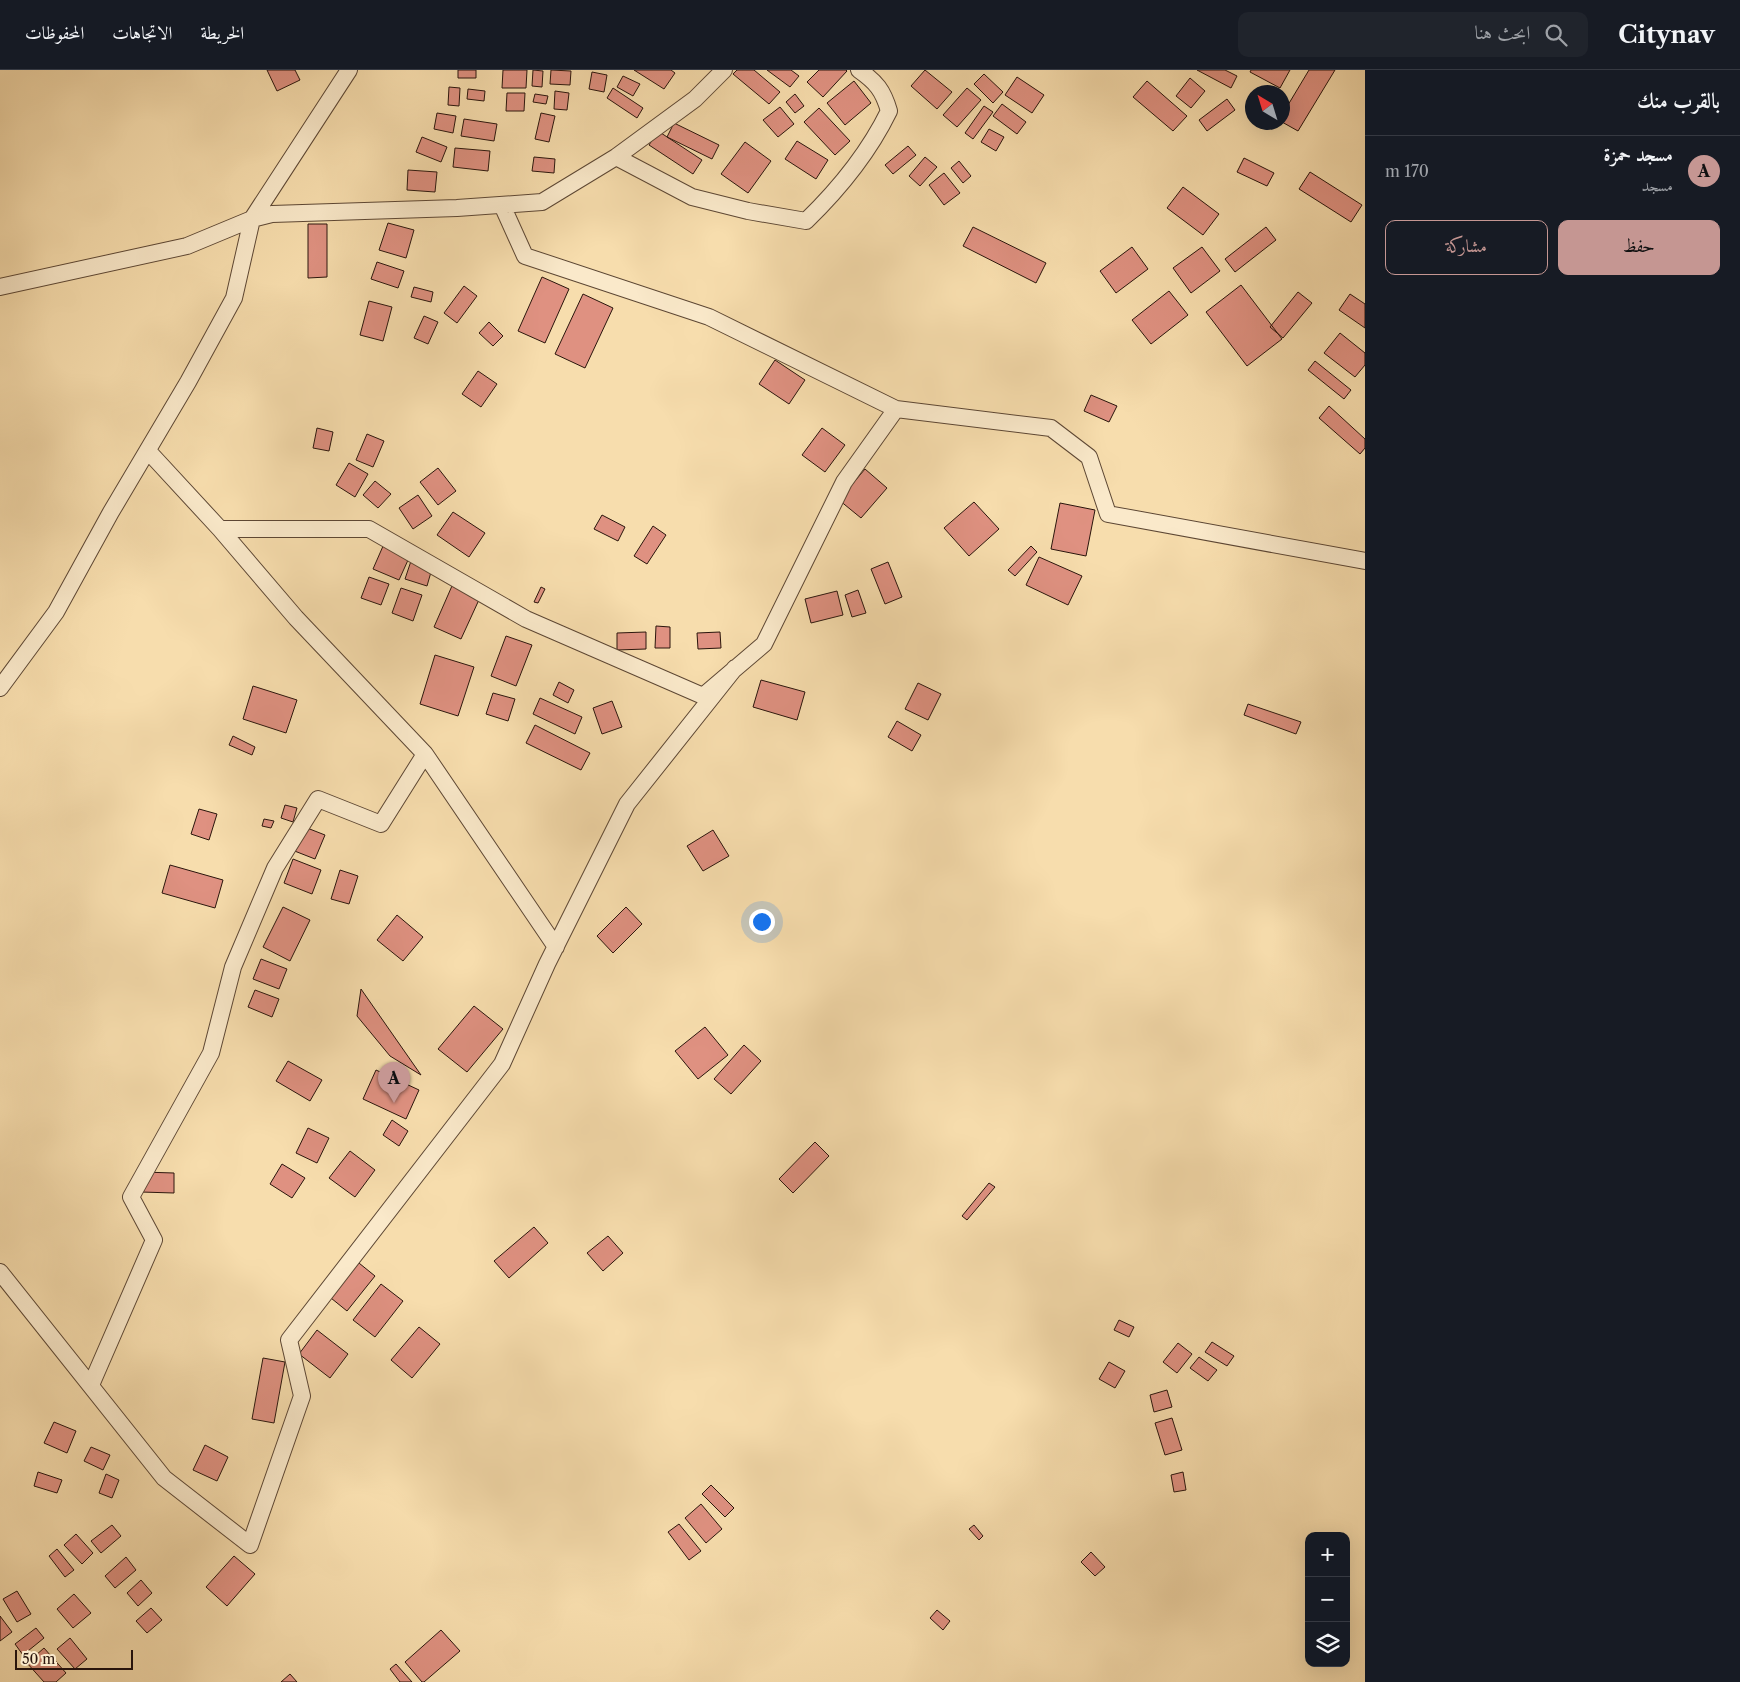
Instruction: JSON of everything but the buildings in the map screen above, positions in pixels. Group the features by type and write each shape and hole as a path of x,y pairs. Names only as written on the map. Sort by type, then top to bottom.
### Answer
{"street":[{"path":"0,688 56,612 188,382 234,298 252,219 349,70"},
{"path":"0,287 187,246 252,219 272,214 542,202 616,157 695,99 724,70"},
{"path":"616,157 692,197 748,211 806,221 832,196 880,131 889,112 885,97 874,81 858,70"},
{"path":"502,205 525,256 709,317 896,409 1051,428 1089,457 1108,514 1365,561"},
{"path":"220,529 369,529 526,619 703,696 764,644 844,482 896,409"},
{"path":"148,450 220,529 296,618 425,754 556,947"},
{"path":"0,1272 164,1478 250,1545 302,1396 289,1340 502,1064 556,947 627,804 735,668"},
{"path":"91,1385 154,1240 131,1197 211,1054 233,967 275,868 318,799 381,824 425,754"}],"place":[{"name":"مسجد حمزة","path":"394,1103"}]}
